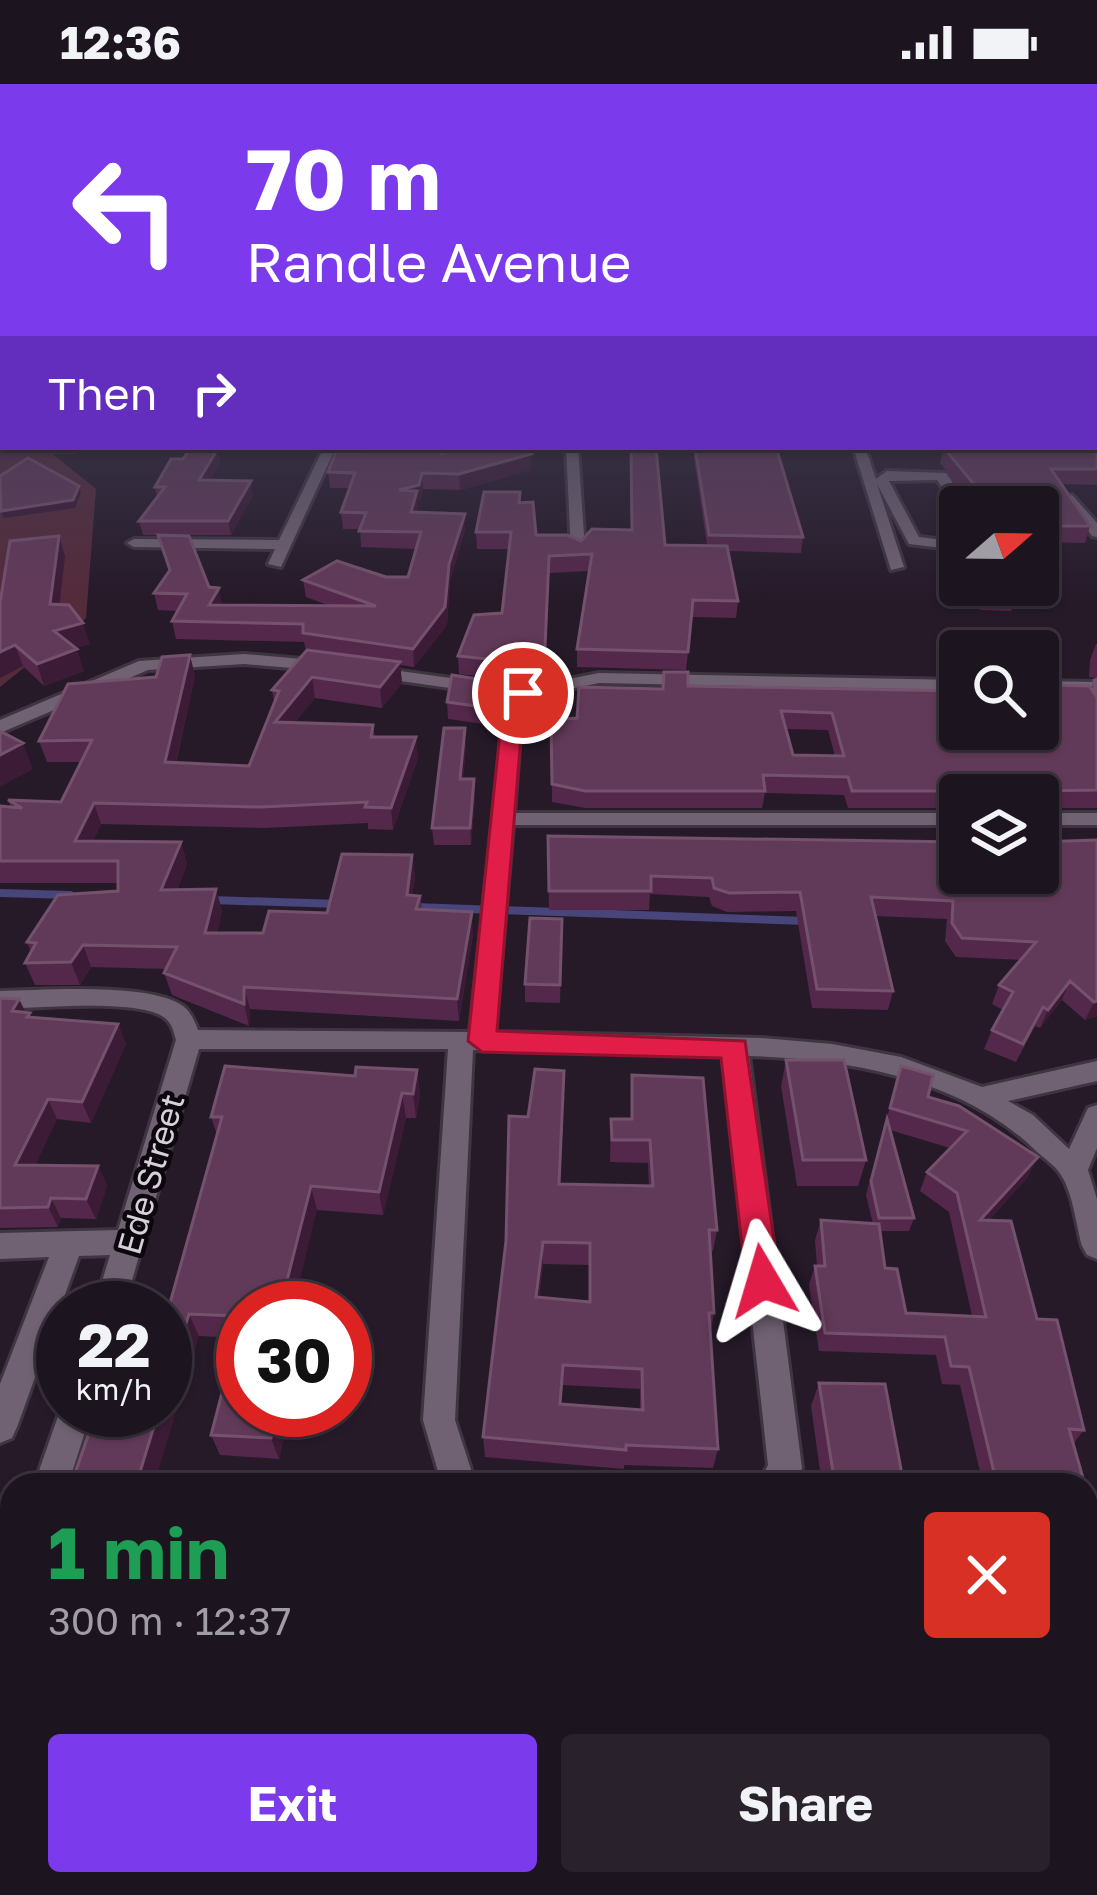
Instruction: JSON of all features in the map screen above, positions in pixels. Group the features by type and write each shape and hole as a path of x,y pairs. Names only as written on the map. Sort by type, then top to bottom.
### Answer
{"street":[{"path":"276,564 329,450"},
{"path":"572,450 578,550"},
{"path":"860,450 896,566"},
{"path":"939,544 914,541 882,480 887,475 941,476 948,486"},
{"path":"1097,498 1072,499 1097,533"},
{"path":"875,510 896,511"},
{"path":"134,543 284,545"},
{"path":"0,727 145,665 209,661 284,660 523,693 598,678 939,685"},
{"path":"1059,686 1097,687"},
{"path":"455,1473 439,1420 439,1401 472,1041 507,819 512,723 523,693"},
{"path":"507,819 939,819"},
{"path":"1059,819 1097,820"},
{"path":"0,1000 167,1007 182,1019 189,1040 315,1035 818,1051 904,1069 981,1097 1050,1141 1075,1170 1097,1246"},
{"name":"Ede Street","path":"118,1281 189,1040"},
{"path":"735,1048 782,1473"},
{"path":"981,1097 1097,1071"},
{"path":"1075,1170 1097,1115"},
{"path":"0,1246 130,1242"},
{"path":"0,1427 69,1244"},
{"path":"55,1473 67,1437"}],"shaded area":[{"path":"0,450 48,450 96,489 86,618 0,687"}],"building":[{"path":"189,450 217,450 199,480 251,481 228,521 139,521 165,487 155,487 171,459 183,459"},
{"path":"523,450 531,454 459,474 422,473 419,485 399,490 417,491 411,512 465,514 449,564 445,607 413,649 303,633 303,624 172,621 187,594 154,593 170,570 158,535 189,536 209,587 219,588 209,605 376,606 303,580 337,561 386,577 408,577 421,532 359,531 366,513 341,512 355,473 328,472 336,452"},
{"path":"631,450 656,450 665,545 727,546 738,601 693,600 688,652 577,649 592,554 549,556 545,647 497,660 458,656 474,615 502,613 511,532 476,532 484,492 520,492 519,503 533,502 536,535 567,535 581,541 592,529 632,530"},
{"path":"695,450 777,450 803,537 709,535"},
{"path":"946,450 1097,451 1097,469 1051,469 1090,526 1059,526 1059,486 975,486"},
{"path":"28,458 79,486 73,500 1,511 0,476"},
{"path":"59,536 50,604 69,605 83,623 54,631 77,649 37,664 15,645 0,652 0,603 10,541"},
{"path":"307,650 400,662 380,687 312,677 275,722 373,725 371,737 416,737 391,808 365,807 367,802 261,807 94,803 75,841 181,842 161,890 216,889 205,933 263,933 269,911 327,913 342,854 412,855 407,895 420,896 416,909 472,912 457,999 244,987 244,1004 164,973 177,947 83,945 71,962 25,963 36,943 27,942 58,895 118,891 118,861 0,861 0,806 22,808 8,800 61,802 92,740 39,741 68,684 156,677 162,657 190,655 165,762 249,766 279,691 272,690"},
{"path":"664,672 688,672 688,686 939,691 939,750 1059,750 1059,685 1089,686 1097,697 1097,790 1059,791 1059,774 939,774 939,791 852,791 848,777 763,775 765,791 585,791 552,784 551,720 577,718 579,687 663,689","holes":["781,711 832,713 844,756 793,755"]},
{"path":"452,675 491,681 483,707 447,702"},
{"path":"444,728 465,728 460,779 474,779 470,828 432,828"},
{"path":"0,731 23,743 0,755"},
{"path":"548,836 939,842 939,894 1059,894 1059,841 1097,840 1097,1001 1070,981 1048,1010 1043,1007 1023,1044 992,1030 1013,992 999,985 1036,942 962,938 952,923 953,901 871,897 893,991 817,989 800,892 729,893 714,888 712,878 651,876 651,891 549,891"},
{"path":"530,918 562,919 560,985 525,984"},
{"path":"0,998 19,999 12,1011 30,1013 27,1017 118,1024 82,1102 48,1099 15,1165 98,1166 86,1199 51,1198 48,1207 0,1208"},
{"path":"786,1060 844,1060 866,1160 803,1160"},
{"path":"225,1066 355,1076 356,1067 417,1070 413,1094 402,1093 379,1192 311,1186 287,1281 216,1281 216,1315 192,1314 192,1281 176,1281 222,1117 211,1117"},
{"path":"901,1066 933,1075 928,1097 959,1106 1038,1157 980,1220 1011,1221 1037,1319 1057,1320 1084,1430 1069,1429 1082,1473 994,1473 969,1367 951,1366 945,1337 825,1333 815,1266 825,1266 821,1220 879,1224 885,1268 897,1269 906,1313 986,1317 957,1193 927,1172 967,1131 890,1108"},
{"path":"535,1069 564,1071 559,1184 653,1186 650,1140 612,1140 611,1119 632,1119 632,1075 703,1078 717,1230 709,1230 714,1313 709,1313 718,1449 626,1445 626,1450 483,1437 506,1241 509,1116 528,1117","holes":["543,1242 590,1243 590,1302 536,1297","563,1365 642,1369 643,1410 560,1404"]},
{"path":"887,1119 914,1218 879,1218 871,1181"},
{"path":"819,1383 885,1384 902,1473 833,1473"},
{"path":"88,1437 151,1437 140,1473 75,1473"}],"waterway":[{"path":"0,893 70,895"},
{"path":"211,900 340,904"},
{"path":"415,907 807,921"}],"route":[{"path":"523,693 512,723 507,819 490,924 482,1041 735,1048 763,1281"}]}
